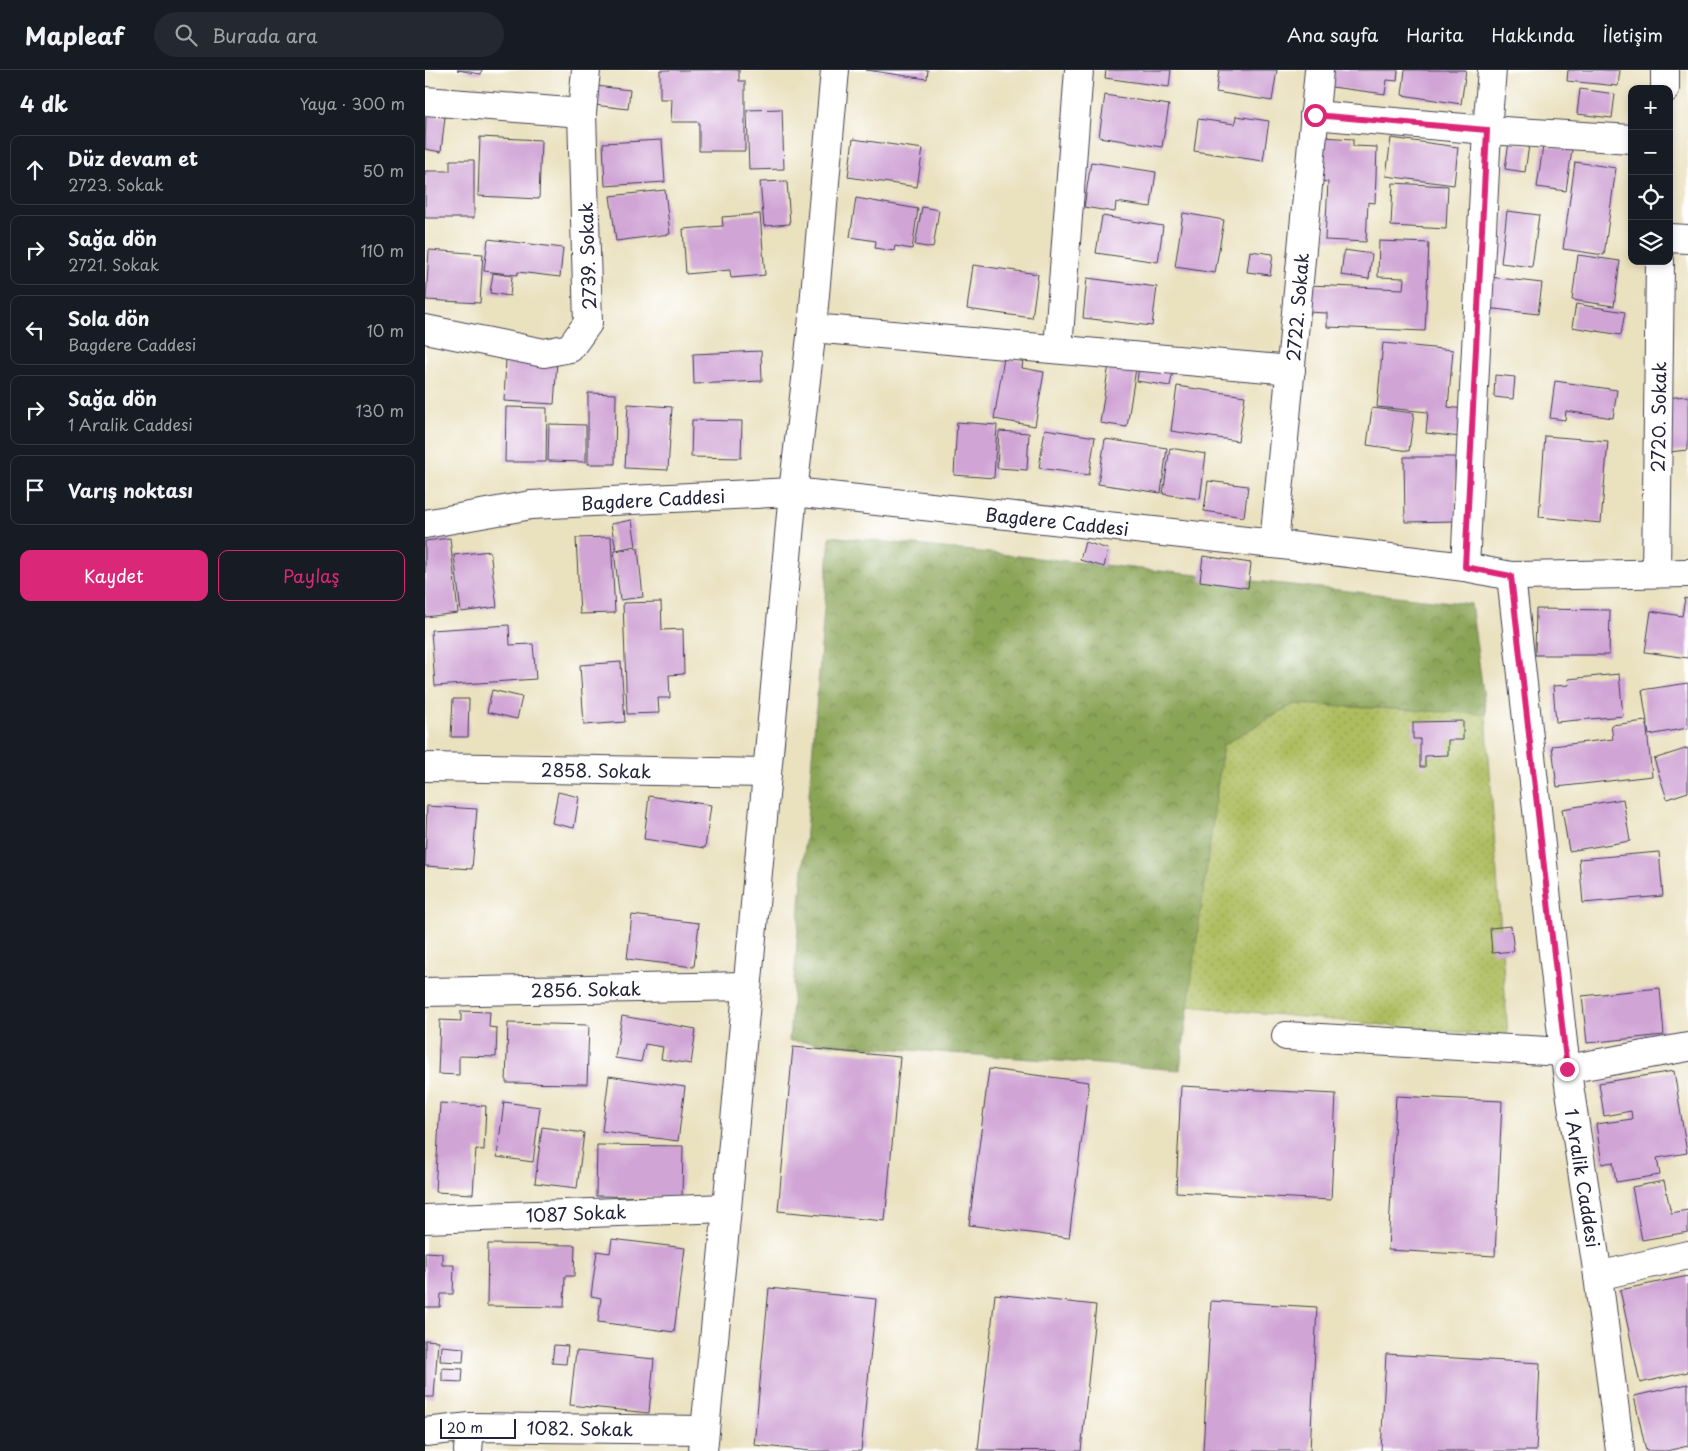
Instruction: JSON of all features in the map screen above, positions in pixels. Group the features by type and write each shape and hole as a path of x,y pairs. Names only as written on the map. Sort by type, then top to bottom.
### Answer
{"street":[{"name":"2739. Sokak","path":"425,329 544,353 570,348 589,323 583,113 586,70"},
{"path":"704,1440 793,492 811,328 835,70"},
{"path":"1058,349 1079,70"},
{"name":"2722. Sokak","path":"1274,544 1319,70"},
{"path":"1465,567 1487,130 1492,70"},
{"path":"1665,70 1665,85"},
{"path":"425,101 583,113"},
{"path":"1315,115 1487,130 1628,139"},
{"path":"1673,238 1688,239"},
{"name":"2720. Sokak","path":"1656,573 1660,265"},
{"path":"811,328 1291,370"},
{"name":"Bagdere Caddesi","path":"425,524 531,505 793,492 1274,544 1465,567 1511,576 1688,573"},
{"name":"1 Aralik Caddesi","path":"1511,576 1566,1061 1598,1276 1620,1451"},
{"name":"2858. Sokak","path":"425,767 767,773"},
{"name":"2856. Sokak","path":"425,992 747,986"},
{"path":"1286,1036 1566,1061 1688,1047"},
{"name":"1087 Sokak","path":"425,1219 727,1208"},
{"path":"1598,1276 1688,1255"},
{"name":"1082. Sokak","path":"425,1432 469,1439 704,1440"}],"green space":[{"path":"830,536 1471,604 1486,714 1294,704 1223,745 1180,1070 789,1041"},
{"path":"1294,704 1486,714 1508,1037 1188,1006 1223,745"}],"building":[{"path":"457,70 482,70 481,74"},
{"path":"660,70 739,70 739,81 745,81 745,151 699,151 699,122 671,122 672,99 660,99"},
{"path":"866,70 928,70 927,79"},
{"path":"1106,70 1171,70 1169,87 1105,78"},
{"path":"1219,70 1277,70 1272,101 1216,92"},
{"path":"1326,70 1398,70 1397,81 1387,80 1385,94 1324,86"},
{"path":"1405,70 1466,70 1461,104 1402,95"},
{"path":"1568,70 1620,70 1618,86 1567,81"},
{"path":"596,86 630,90 628,109 594,105"},
{"path":"1580,89 1615,94 1612,118 1577,114"},
{"path":"1105,95 1169,105 1162,147 1099,137"},
{"path":"782,109 784,169 749,170 747,110"},
{"path":"426,114 445,117 441,152 425,149"},
{"path":"1236,116 1269,121 1263,161 1194,151 1198,119 1235,124"},
{"path":"480,137 541,140 539,199 478,196"},
{"path":"1323,137 1353,139 1353,146 1377,147 1375,203 1368,202 1366,242 1325,240 1328,182 1321,181"},
{"path":"1391,138 1458,147 1454,185 1386,176"},
{"path":"853,139 923,149 917,187 848,177"},
{"path":"662,140 665,182 605,186 603,143"},
{"path":"1509,142 1529,145 1525,172 1505,169"},
{"path":"1543,146 1572,150 1566,191 1537,187"},
{"path":"450,160 474,160 474,218 425,218 425,171 450,171"},
{"path":"1091,162 1156,172 1151,207 1116,202 1115,212 1084,207"},
{"path":"1575,162 1616,168 1604,255 1563,249"},
{"path":"787,181 790,224 764,226 760,182"},
{"path":"1393,183 1448,186 1446,229 1391,226"},
{"path":"665,190 670,234 616,241 610,196"},
{"path":"856,198 918,209 912,249 895,246 894,251 875,248 876,241 850,237"},
{"path":"922,207 939,210 933,248 915,245"},
{"path":"1507,211 1539,215 1532,267 1501,263"},
{"path":"1183,213 1224,220 1215,273 1175,267"},
{"path":"760,214 765,275 731,278 730,270 686,274 683,229 723,226 722,217"},
{"path":"1102,216 1163,226 1158,262 1096,253"},
{"path":"488,239 563,248 560,277 518,272 517,275 484,271"},
{"path":"1379,241 1429,243 1425,331 1327,327 1327,313 1307,312 1308,285 1403,289 1404,278 1378,277"},
{"path":"429,250 483,254 480,303 426,300"},
{"path":"1344,250 1372,254 1369,279 1341,275"},
{"path":"1250,251 1273,254 1270,275 1247,272"},
{"path":"1578,255 1620,261 1614,306 1572,300"},
{"path":"973,265 1038,274 1032,318 967,309"},
{"path":"493,273 512,276 510,296 490,293"},
{"path":"1489,277 1542,283 1538,314 1486,308"},
{"path":"1087,278 1157,287 1152,326 1083,318"},
{"path":"1576,304 1625,312 1621,335 1572,327"},
{"path":"1383,343 1453,350 1448,407 1464,409 1461,437 1426,433 1428,412 1377,407"},
{"path":"761,351 762,381 694,384 693,354"},
{"path":"1004,358 1023,361 1022,368 1044,372 1035,426 994,419"},
{"path":"506,359 557,362 554,404 504,401"},
{"path":"1109,364 1136,368 1127,427 1100,423"},
{"path":"1139,366 1173,371 1170,386 1137,381"},
{"path":"1495,375 1515,377 1513,399 1494,397"},
{"path":"1555,381 1617,390 1613,418 1566,411 1565,420 1550,418"},
{"path":"1177,386 1245,396 1238,441 1171,431"},
{"path":"588,393 616,394 615,464 588,464"},
{"path":"1688,396 1688,450 1668,452 1664,398"},
{"path":"628,404 672,407 668,470 625,468"},
{"path":"506,407 547,408 546,462 505,462"},
{"path":"1372,408 1414,413 1409,451 1367,445"},
{"path":"692,420 742,421 741,458 691,457"},
{"path":"957,422 997,425 994,478 954,475"},
{"path":"549,424 586,425 586,462 548,461"},
{"path":"1045,429 1095,437 1089,475 1039,468"},
{"path":"999,431 1029,433 1027,470 997,468"},
{"path":"1545,436 1608,441 1601,523 1539,517"},
{"path":"1105,439 1167,448 1161,493 1098,484"},
{"path":"1170,448 1206,454 1200,499 1163,494"},
{"path":"1404,457 1455,457 1456,521 1405,522"},
{"path":"1208,481 1248,486 1244,517 1204,511"},
{"path":"632,520 636,546 616,550 611,524"},
{"path":"611,537 615,613 580,614 576,538"},
{"path":"450,538 458,613 425,617 425,541"},
{"path":"1085,542 1108,549 1104,567 1080,560"},
{"path":"638,548 643,597 620,600 614,551"},
{"path":"490,551 497,607 461,612 454,555"},
{"path":"1203,556 1251,563 1248,588 1200,581"},
{"path":"1685,598 1688,599 1688,658 1645,652 1651,611 1682,616"},
{"path":"661,602 662,630 683,629 684,674 669,675 670,698 658,698 659,713 627,714 623,603"},
{"path":"1536,609 1610,610 1609,655 1535,655"},
{"path":"509,625 510,645 533,644 536,679 435,686 431,630"},
{"path":"621,662 625,722 584,725 580,665"},
{"path":"1619,674 1623,716 1556,722 1553,686 1569,685 1568,679"},
{"path":"1688,683 1688,728 1649,735 1642,690"},
{"path":"492,690 522,697 517,719 487,712"},
{"path":"453,699 469,699 468,737 451,737"},
{"path":"1463,721 1463,740 1448,740 1448,755 1425,756 1425,767 1420,767 1420,739 1413,739 1413,722"},
{"path":"1646,721 1652,776 1557,787 1552,746 1613,739 1611,725"},
{"path":"1688,748 1688,792 1667,799 1654,759"},
{"path":"558,792 579,797 574,828 552,823"},
{"path":"649,796 711,805 705,848 644,839"},
{"path":"1623,799 1630,841 1569,851 1562,809"},
{"path":"427,806 477,809 472,869 425,866"},
{"path":"1659,852 1663,896 1583,903 1579,859"},
{"path":"632,915 699,923 694,967 627,959"},
{"path":"1511,926 1514,951 1492,953 1490,928"},
{"path":"1660,988 1664,1035 1587,1043 1582,996"},
{"path":"461,1011 490,1012 489,1027 497,1028 496,1057 459,1056 459,1075 438,1074 440,1020 461,1021"},
{"path":"622,1016 696,1029 691,1064 661,1059 663,1047 645,1044 641,1062 615,1058"},
{"path":"508,1023 589,1025 587,1084 506,1083"},
{"path":"793,1047 900,1057 885,1221 778,1211"},
{"path":"989,1069 1089,1082 1069,1238 969,1225"},
{"path":"1674,1071 1687,1153 1657,1158 1660,1175 1616,1182 1613,1162 1602,1164 1596,1124 1632,1119 1631,1111 1604,1116 1599,1083"},
{"path":"609,1076 685,1087 678,1141 602,1131"},
{"path":"1181,1086 1336,1094 1331,1200 1176,1192"},
{"path":"1396,1096 1502,1101 1495,1256 1388,1250"},
{"path":"504,1102 540,1107 533,1162 497,1157"},
{"path":"440,1103 486,1106 484,1150 476,1149 473,1194 435,1192"},
{"path":"542,1127 584,1133 577,1188 535,1183"},
{"path":"597,1145 683,1146 682,1197 596,1196"},
{"path":"1664,1181 1671,1213 1688,1210 1688,1232 1642,1240 1632,1187"},
{"path":"612,1239 685,1248 674,1332 598,1322 601,1298 591,1296 597,1251 610,1253"},
{"path":"488,1244 575,1245 574,1276 565,1276 564,1307 487,1306"},
{"path":"425,1252 442,1253 442,1265 454,1265 453,1294 441,1294 440,1307 425,1307"},
{"path":"1688,1276 1688,1372 1640,1383 1620,1290"},
{"path":"769,1288 876,1299 861,1451 811,1451 754,1445"},
{"path":"995,1294 1096,1305 1081,1451 978,1450"},
{"path":"1211,1301 1317,1307 1310,1451 1203,1451"},
{"path":"425,1340 438,1341 434,1397 425,1397"},
{"path":"554,1345 568,1346 566,1364 552,1363"},
{"path":"441,1346 464,1348 463,1362 440,1361"},
{"path":"576,1351 654,1359 649,1413 570,1405"},
{"path":"1386,1354 1540,1363 1536,1451 1381,1451"},
{"path":"442,1368 463,1369 462,1382 442,1381"},
{"path":"1688,1384 1688,1446 1666,1451 1646,1451 1634,1396"}],"route":[{"path":"1315,115 1487,130 1465,567 1511,576 1567,1069"}]}
